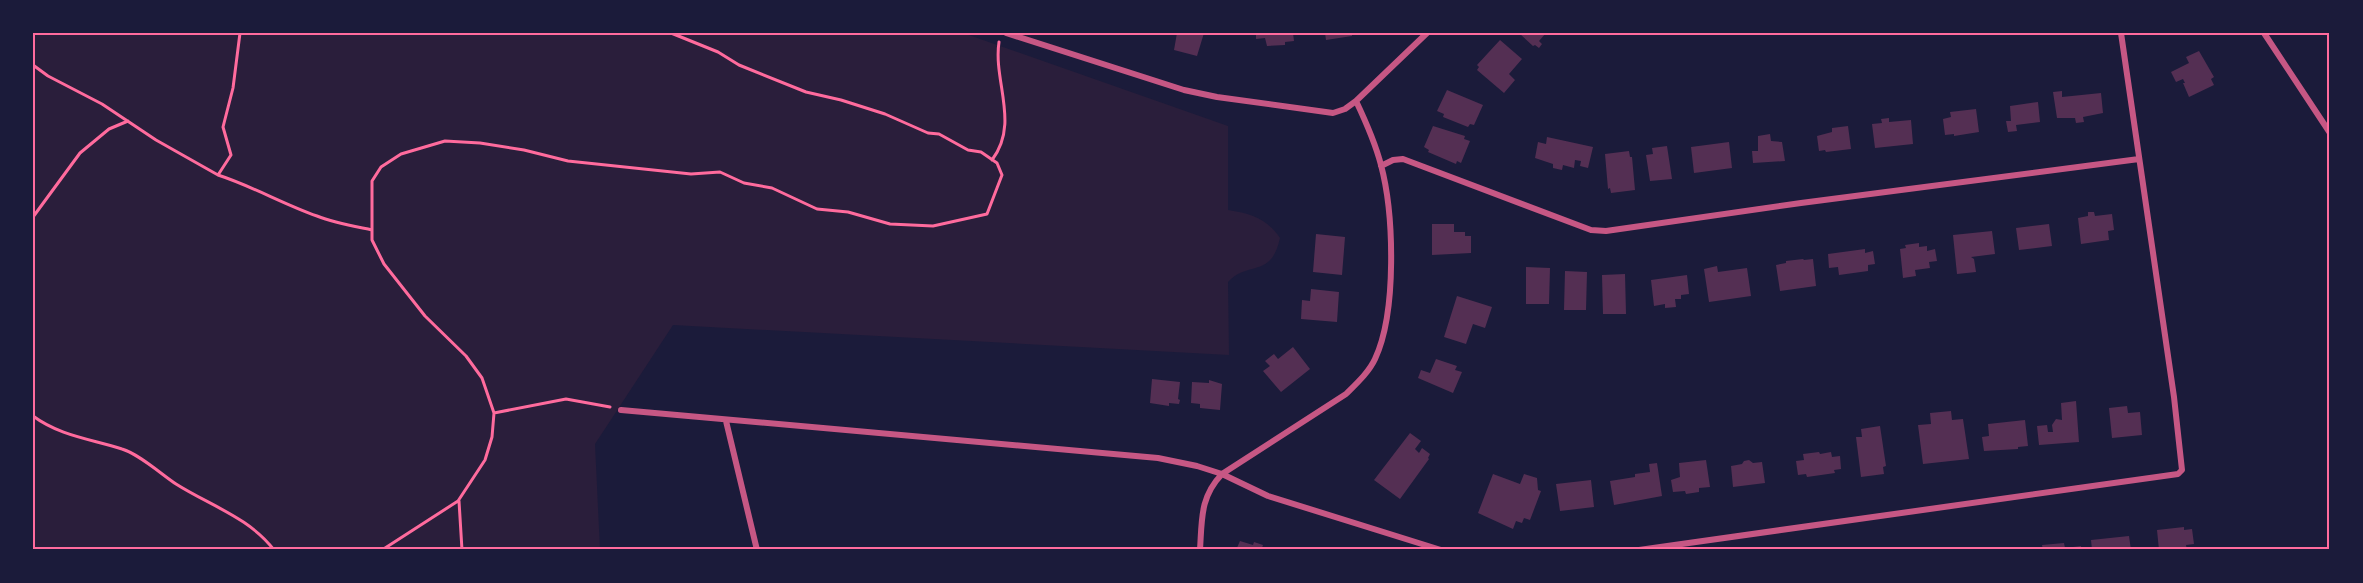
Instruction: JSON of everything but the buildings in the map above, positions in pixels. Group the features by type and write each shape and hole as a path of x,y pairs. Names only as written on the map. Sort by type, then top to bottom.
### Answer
{"street":[{"path":"1006,33 1155,81 1217,97 1333,113 1345,109 1356,101 1427,33"},
{"path":"1639,550 2178,474 2182,470 2174,398 2121,33"},
{"path":"2264,33 2330,133"},
{"path":"1200,550 1205,499 1211,486 1222,474 1335,402 1360,381 1374,361 1383,339 1388,315 1390,257 1387,200 1381,166 1370,131 1356,101"},
{"path":"1381,166 1392,160 1403,159 1591,230 1606,231 2139,159"},
{"path":"621,410 1131,455 1197,466 1222,474 1268,496 1441,550"},
{"path":"726,421 757,550"}],"path":[{"path":"218,175 231,155 224,127 233,88 240,33"},
{"path":"382,550 459,501 485,460 492,437 494,413 482,378 466,356 425,316 384,264 372,240 372,181 381,167 401,154 445,141 480,143 568,160 691,174 720,172 744,183 772,188 817,209 848,212 890,224 933,226 987,214 1002,175 998,163 981,152 968,150 951,143 939,134 928,133 885,114 787,84 671,33"},
{"path":"992,160 1006,124 1006,109 998,75 1000,39"},
{"path":"33,65 218,175 246,184 315,216 372,230"},
{"path":"33,217 80,153 109,129 128,121"},
{"path":"494,413 566,399 621,410"},
{"path":"33,416 44,424 80,439 125,450 179,485 253,527 274,550"},
{"path":"459,501 462,550"}],"shaded area":[{"path":"33,33 963,33 1228,126 1228,210 1244,213 1264,221 1280,238 1271,259 1259,267 1236,275 1228,282 1229,355 673,325 595,444 600,550 33,550"}]}
